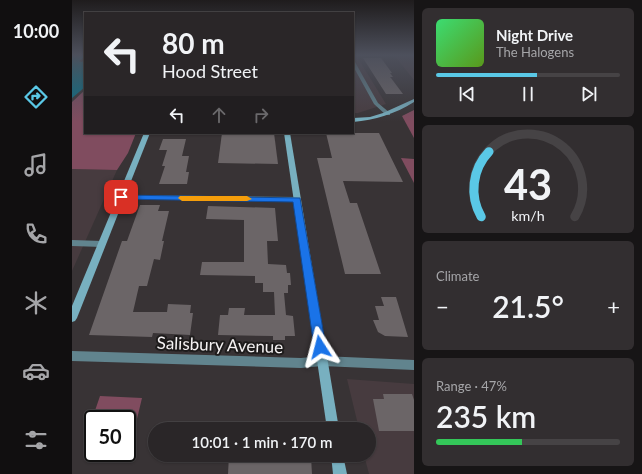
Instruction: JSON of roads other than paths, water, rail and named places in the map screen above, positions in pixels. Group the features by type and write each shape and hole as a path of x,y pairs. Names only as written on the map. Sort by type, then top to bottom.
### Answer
{"main road":[{"path":"354,120 388,114 414,100"},
{"path":"72,318 147,134"},
{"path":"287,134 332,422"},
{"path":"338,462 340,474"}],"street":[{"path":"361,77 376,104 388,114"},
{"path":"121,197 297,199"},
{"path":"72,243 102,244"},
{"name":"Salisbury Avenue","path":"72,356 301,363 322,361 414,365"}],"water":[{"path":"72,77 84,77 84,88 72,98"}]}
